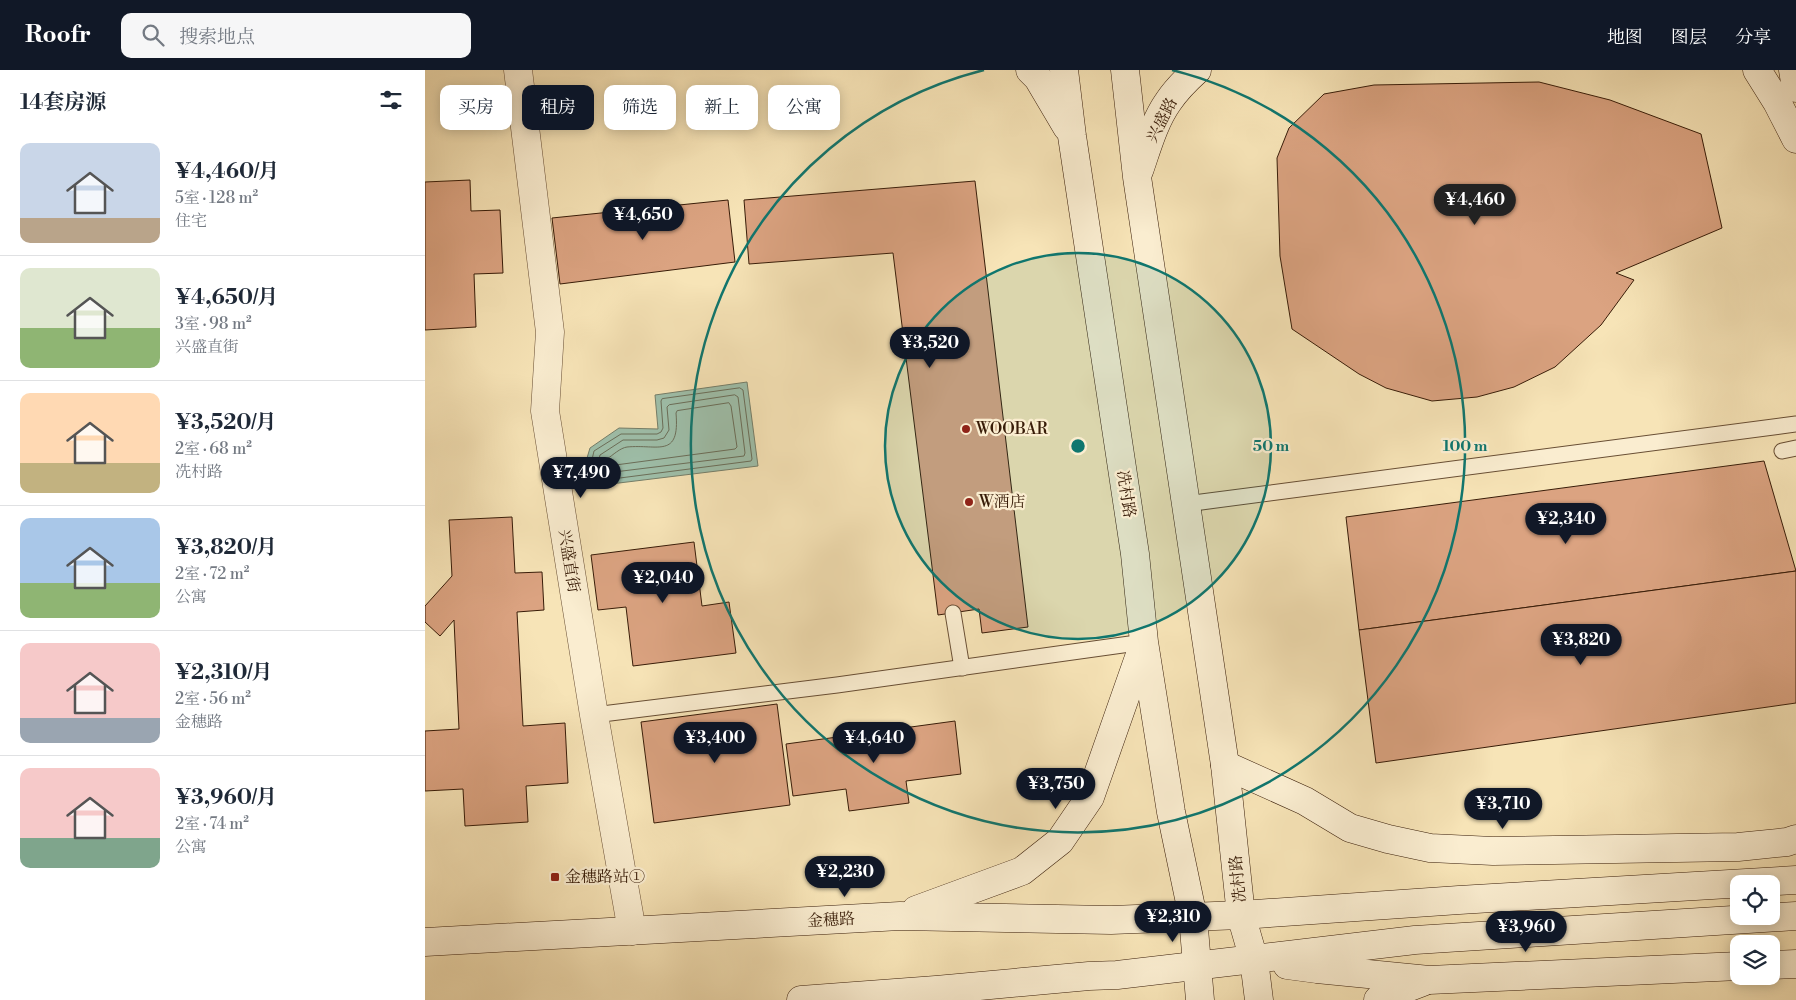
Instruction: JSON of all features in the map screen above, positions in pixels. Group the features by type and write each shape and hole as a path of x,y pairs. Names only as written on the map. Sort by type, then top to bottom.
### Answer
{"main road":[{"name":"兴盛直街","path":"518,70 550,332 545,411 594,715 632,932"},
{"path":"1030,70 1038,78 1072,136"},
{"name":"冼村路","path":"1064,70 1072,136 1135,554 1144,642 1171,812 1193,917 1196,966"},
{"name":"冼村路","path":"1125,70 1137,177 1225,765 1241,915 1254,960"},
{"name":"兴盛路","path":"1137,177 1153,131 1167,104 1179,87 1197,70"},
{"path":"1757,70 1796,138"},
{"path":"1793,70 1796,88"},
{"path":"900,916 1022,871 1060,842 1090,797 1144,642"},
{"path":"1225,765 1305,801 1350,828 1430,848 1493,851 1728,847 1787,842 1796,839"},
{"name":"金穗路","path":"499,938 900,916 1111,920 1241,915 1796,880"},
{"path":"801,1000 1117,975 1415,940 1796,916"},
{"path":"425,923 499,938"},
{"path":"425,942 499,938"},
{"path":"1254,960 1317,969 1429,980 1730,966"},
{"path":"1254,960 1259,1000"},
{"path":"1780,965 1796,964"},
{"path":"1196,966 1200,1000"},
{"path":"1378,1000 1429,980"}],"lane":[{"path":"1186,504 1796,424"},
{"path":"953,613 962,668"},
{"path":"594,715 962,668 1144,642"}],"water":[{"path":"747,382 758,466 578,488 590,448 619,428 658,429 655,395"}],"building":[{"path":"1539,82 1610,100 1701,134 1722,228 1616,273 1634,280 1601,325 1555,367 1514,387 1477,397 1432,401 1386,388 1359,374 1292,329 1280,256 1277,158 1289,128 1324,94 1374,85"},
{"path":"470,180 471,211 500,210 503,273 474,274 476,327 425,330 425,182"},
{"name":"W酒店","path":"975,181 1028,627 982,633 979,609 938,615 893,253 749,264 744,200"},
{"path":"728,200 735,262 560,284 552,218"},
{"path":"1764,461 1796,571 1359,630 1346,517"},
{"path":"512,517 515,573 542,572 544,610 517,612 523,726 565,723 568,783 526,786 528,822 465,826 463,789 425,791 425,731 459,729 454,620 440,636 425,622 425,606 452,576 449,520"},
{"path":"694,542 702,606 729,602 736,653 633,666 626,607 598,610 591,555"},
{"path":"1796,571 1796,703 1376,763 1359,630"},
{"path":"777,704 790,805 654,823 641,722"},
{"path":"955,721 961,774 906,781 909,803 849,811 846,789 793,796 786,744"}],"place":[{"name":"WOOBAR","path":"966,429"},
{"name":"W酒店","path":"969,502"},
{"name":"金穗路站①","path":"555,877"}]}
